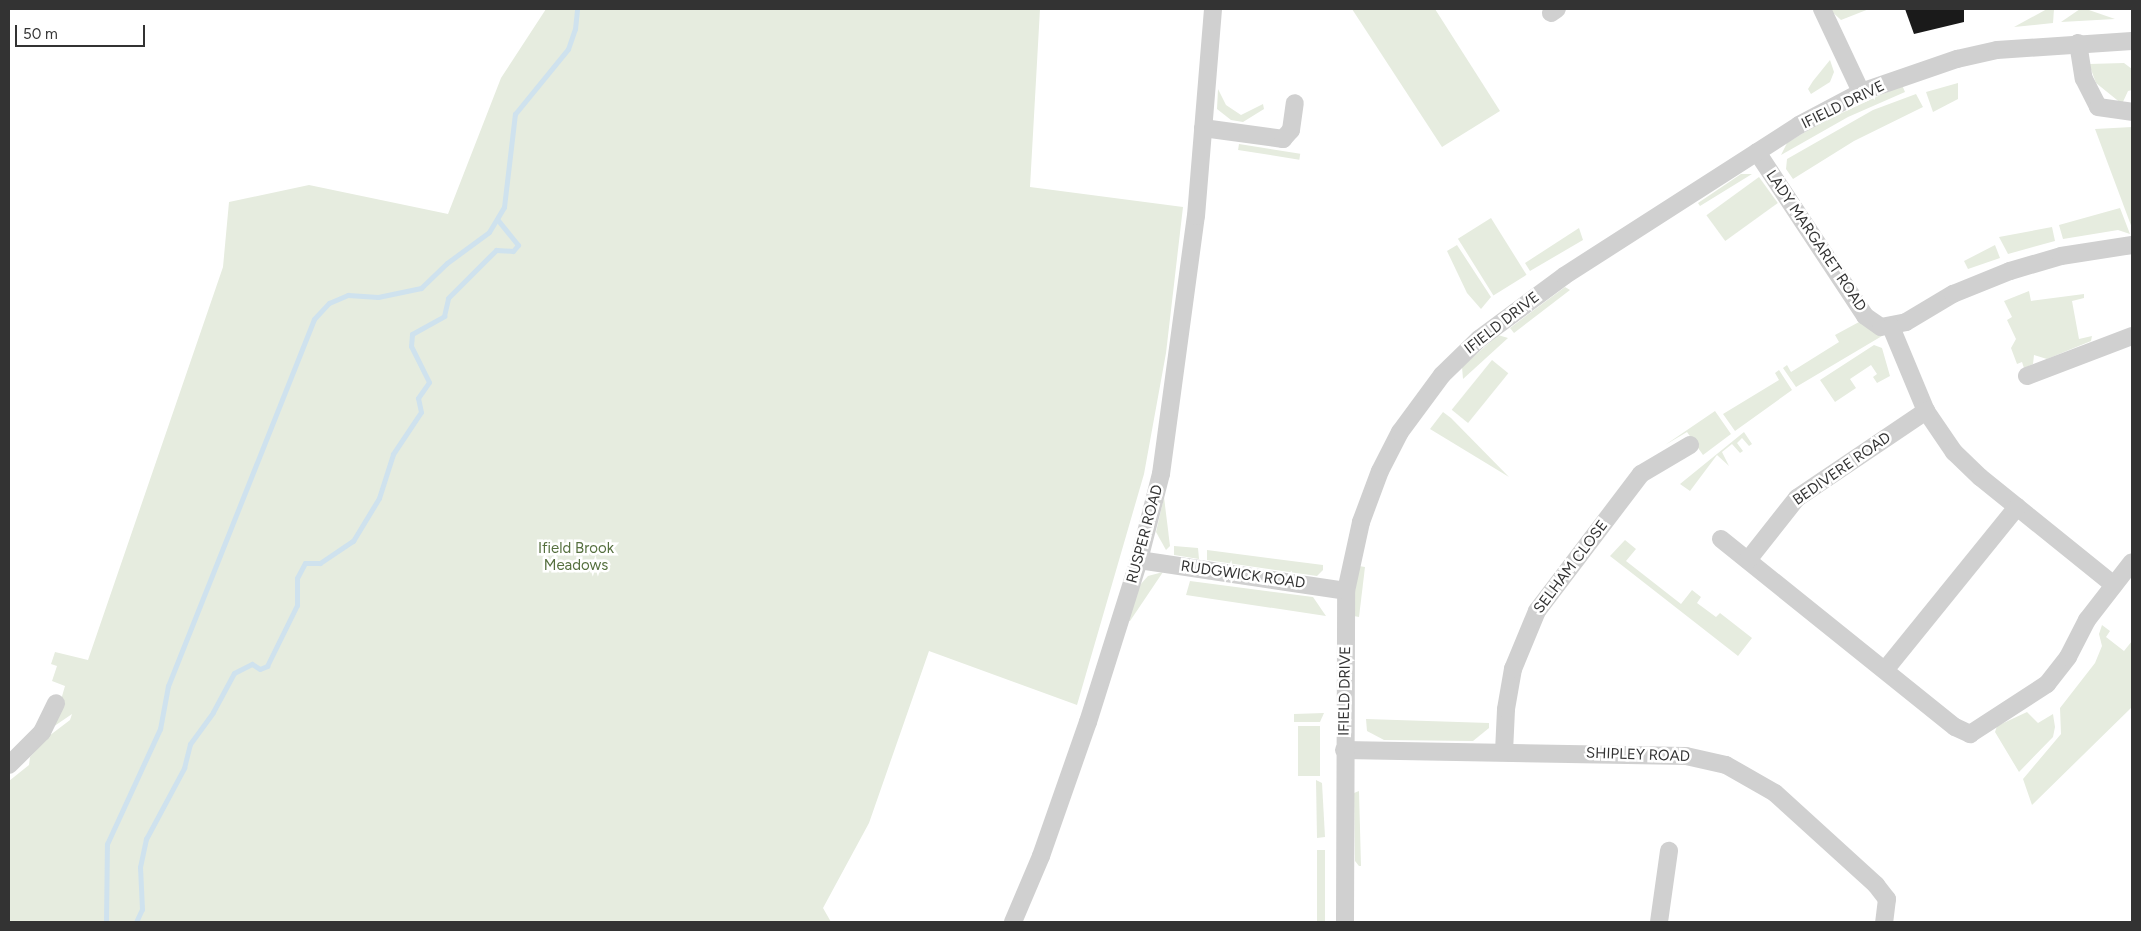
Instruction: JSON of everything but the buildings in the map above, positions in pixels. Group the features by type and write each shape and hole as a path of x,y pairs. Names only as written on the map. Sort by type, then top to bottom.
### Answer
{"street":[{"name":"RUSPER ROAD","path":"1013,922 1056,814 1139,560 1161,474 1174,398 1203,128 1213,9"},
{"path":"1822,9 1861,92"},
{"name":"IFIELD DRIVE","path":"1345,922 1344,750 1346,590 1362,522 1380,471 1419,405 1460,356 1564,276 1757,152 1861,92 1957,59 1997,50 2078,43 2132,41"},
{"path":"2078,43 2084,79 2098,107 2132,112"},
{"path":"1203,128 1283,139 1291,130 1295,103"},
{"name":"LADY MARGARET ROAD","path":"1757,152 1865,316 1881,327 1891,327"},
{"path":"2114,585 1966,465 1926,411 1891,327 1953,294 2010,271 2061,256 2132,245"},
{"path":"2027,376 2132,336"},
{"name":"BEDIVERE ROAD","path":"1748,560 1796,498 1926,411"},
{"name":"SELHAM CLOSE","path":"1504,752 1513,669 1537,611 1642,474 1690,445"},
{"path":"1885,670 2017,508"},
{"path":"1721,539 1962,732 1978,731 2048,684 2068,657 2087,620 2132,562"},
{"name":"RUDGWICK ROAD","path":"1139,560 1346,590"},
{"path":"9,765 42,732 56,703"},
{"name":"SHIPLEY ROAD","path":"1344,750 1686,756 1726,765 1775,793 1876,884 1887,899 1884,922"},
{"path":"1659,922 1670,850"}],"green space":[{"name":"Ifield Brook Meadows","path":"546,9 1040,9 1030,187 1183,207 1166,353 1144,474 1077,705 929,651 869,823 823,908 831,922 9,922 9,781 29,765 30,757 49,736 70,720 72,714 53,727 65,686 52,681 57,666 51,664 55,652 88,660 223,267 229,202 309,185 448,214 501,78"},
{"path":"1352,9 1435,9 1500,111 1442,147"},
{"path":"1829,9 1869,9 1841,20"},
{"path":"2047,9 2054,9 2053,23 2014,27"},
{"path":"2080,9 2086,9 2115,19 2061,22"},
{"path":"1830,60 1834,72 1830,82 1811,94 1808,89"},
{"path":"2124,63 2132,69 2132,90 2128,91 2122,104 2096,83 2089,64"},
{"path":"1958,83 1958,99 1933,112 1926,92"},
{"path":"1902,85 1905,92 1848,117 1781,155 1787,143 1818,124"},
{"path":"1218,89 1226,105 1241,115 1263,104 1264,109 1243,122 1231,120 1217,109"},
{"path":"1916,94 1923,107 1854,141 1793,179 1786,169 1787,159 1873,110"},
{"path":"2132,127 2132,228 2095,129"},
{"path":"1239,144 1300,154 1299,160 1238,150"},
{"path":"1741,174 1752,174 1700,206 1698,203"},
{"path":"1759,177 1778,203 1725,241 1706,215"},
{"path":"2120,208 2130,234 2118,230 2063,239 2059,225"},
{"path":"1491,218 1527,275 1493,295 1458,239"},
{"path":"2052,227 2055,241 2008,254 1999,237"},
{"path":"1579,228 1583,240 1530,271 1525,263"},
{"path":"1457,245 1491,297 1481,309 1467,293 1447,251"},
{"path":"1995,245 2000,258 1968,269 1964,261"},
{"path":"1565,287 1570,290 1514,333 1510,328"},
{"path":"2029,291 2031,301 2084,294 2084,298 2072,301 2079,339 2092,336 2091,341 2047,359 2034,355 2033,364 2024,368 2022,362 2017,364 2011,348 2016,339 2007,320 2012,317 2004,301"},
{"path":"1859,322 1882,336 1796,387 1783,368 1787,365 1791,372 1839,342 1835,335"},
{"path":"1498,335 1508,338 1463,379 1462,367"},
{"path":"1874,345 1882,348 1890,376 1877,383 1873,377 1877,374 1871,365 1850,379 1856,388 1835,402 1820,380"},
{"path":"1492,360 1508,373 1468,423 1452,410"},
{"path":"1779,370 1792,390 1735,431 1723,414 1779,380 1775,373"},
{"path":"1715,411 1731,434 1703,455 1687,432 1665,445"},
{"path":"1443,412 1451,418 1509,477 1430,429"},
{"path":"1744,432 1752,444 1749,446 1742,438 1737,443 1743,451 1740,453 1732,444 1722,452 1729,466 1717,455 1690,491 1680,484"},
{"path":"1164,497 1170,546 1166,550 1156,532"},
{"path":"1625,540 1636,549 1626,561 1681,604 1692,590 1701,597 1697,603 1716,617 1720,613 1752,638 1738,656 1610,556"},
{"path":"1174,546 1198,548 1199,559 1174,555"},
{"path":"1207,550 1323,565 1323,570 1317,576 1207,560"},
{"path":"1359,566 1365,567 1359,617 1354,616 1353,595"},
{"path":"1163,572 1130,621 1128,621 1140,585 1148,576"},
{"path":"1190,581 1313,597 1326,616 1186,595"},
{"path":"2102,625 2110,631 2106,637 2124,651 2132,641 2132,707 2032,805 2023,779 2061,734 2060,708 2095,663 2102,646 2099,634"},
{"path":"2027,712 2038,723 2053,714 2055,727 2053,737 2019,772 1995,732 1997,726"},
{"path":"1324,713 1320,722 1294,722 1294,714"},
{"path":"1366,719 1489,723 1489,728 1473,741 1384,740 1367,731"},
{"path":"1298,726 1320,726 1320,776 1298,776"},
{"path":"1316,780 1322,783 1325,837 1317,838"},
{"path":"1359,791 1361,866 1355,861 1354,793"},
{"path":"1317,850 1325,850 1325,922 1317,922"}],"waterway":[{"path":"106,922 107,844 160,729 168,686 314,319 329,303 348,295 378,297 421,288 447,263 489,232 504,207 515,114 568,49 575,29 577,9"},
{"path":"136,922 142,909 140,867 146,839 184,768 190,744 213,712 234,673 252,664 260,669 267,666 297,605 297,578 305,563 320,563 353,541 379,498 393,454 421,412 418,398 429,382 411,346 412,334 444,316 448,298 496,250 513,251 518,245 497,219"}]}
